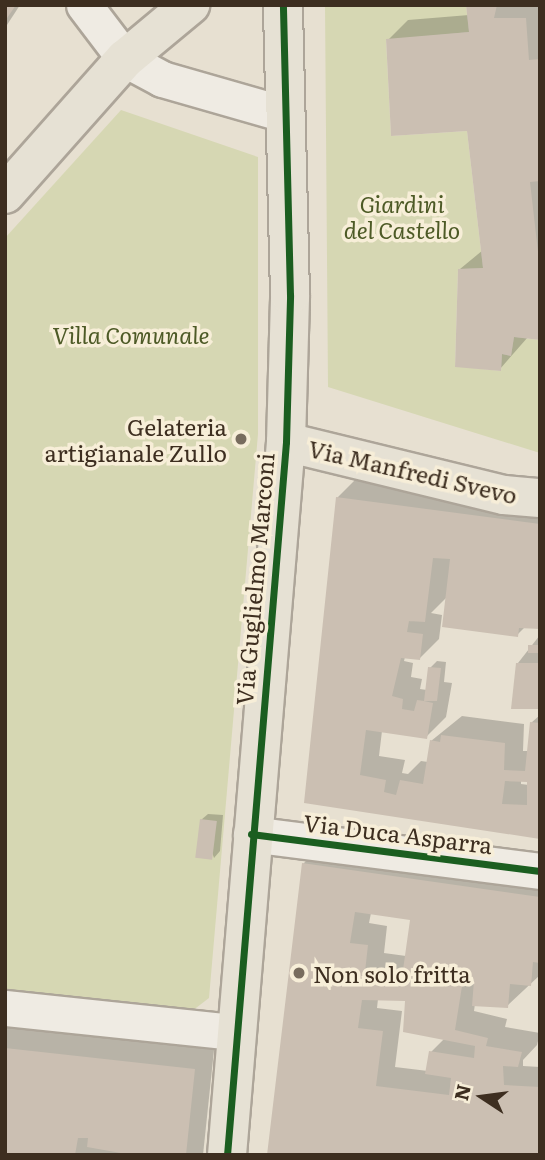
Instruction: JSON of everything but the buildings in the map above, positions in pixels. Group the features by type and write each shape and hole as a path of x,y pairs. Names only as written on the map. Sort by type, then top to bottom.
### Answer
{"main road":[{"path":"5,194 125,59 190,5"},
{"name":"Via Guglielmo Marconi","path":"227,1155 234,1032 286,442 290,295 283,5"},
{"name":"Via Manfredi Svevo","path":"286,442 504,495 540,498"}],"street":[{"path":"84,5 125,59 162,79 284,114"},
{"name":"Via Duca Asparra","path":"251,834 540,871"},
{"path":"5,1008 234,1032"}],"green space":[{"name":"Giardini del Castello","path":"325,5 466,5 469,32 386,40 391,136 467,131 483,268 458,269 455,366 501,371 502,354 511,356 514,337 540,340 540,453 328,387"},
{"name":"Villa Comunale","path":"121,110 258,157 258,434 209,998 192,1011 5,989 5,238"}],"cycle path":[{"path":"227,1155 286,442 290,295 283,5"},
{"path":"251,834 540,871"}],"place":[{"name":"Gelateria artigianale Zullo","path":"241,439"},
{"name":"Non solo fritta","path":"299,973"}]}
